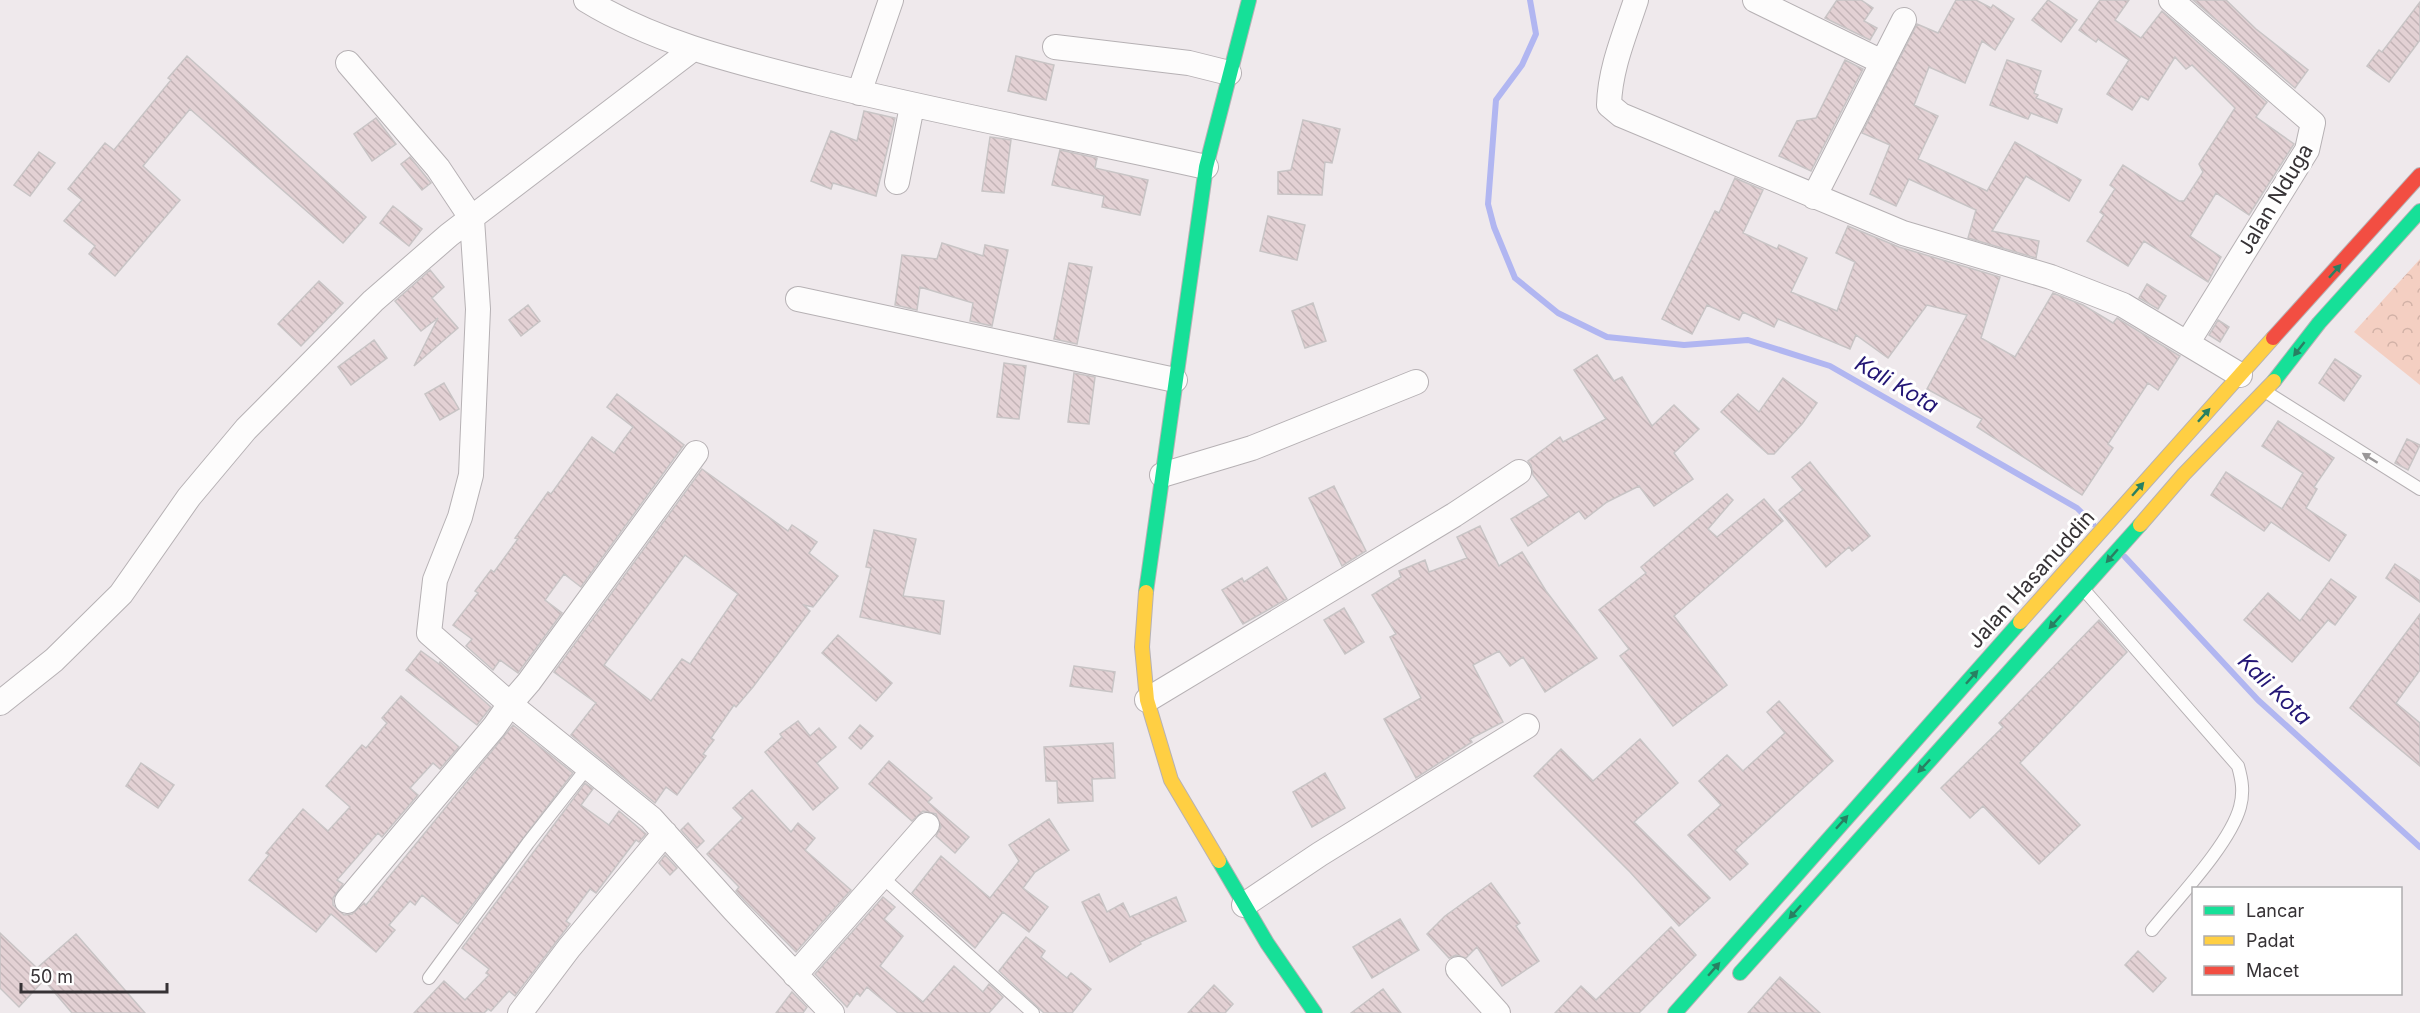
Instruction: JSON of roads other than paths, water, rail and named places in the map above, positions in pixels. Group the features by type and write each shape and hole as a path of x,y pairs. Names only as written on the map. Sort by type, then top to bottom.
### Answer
{"street":[{"path":"586,0 630,25 693,49 912,106 1071,136 1206,167"},
{"path":"859,93 891,0"},
{"path":"1249,0 1206,167 1145,598 1142,647 1147,700 1171,780 1244,905 1315,1013"},
{"path":"1636,0 1612,72 1609,105 1614,110 1903,233 2051,277 2123,304 2240,375"},
{"path":"1755,0 1882,62"},
{"name":"Jalan Nduga","path":"2171,0 2313,123 2307,150 2188,342"},
{"path":"1814,197 1904,20"},
{"path":"1055,46 1189,63 1229,73"},
{"path":"0,703 54,660 121,594 189,496 246,429 330,342 409,267 693,49"},
{"path":"348,63 432,160 472,219 478,309 471,475 460,517 435,580 429,614 429,633 510,704 631,801 665,833 832,1013"},
{"path":"897,182 912,106"},
{"name":"Jalan Hasanuddin","path":"1675,1013 1869,792 2420,175"},
{"path":"1729,986 1886,808 2084,590 2184,474 2266,392 2319,323 2420,210"},
{"path":"798,299 1175,380"},
{"path":"1162,475 1252,448 1416,382"},
{"path":"347,901 494,727 696,453"},
{"path":"1147,700 1444,521 1519,472"},
{"path":"1244,905 1367,824 1527,726"},
{"path":"1869,792 1886,808"},
{"path":"795,975 927,825"},
{"path":"520,1013 569,948 665,833"},
{"path":"1458,969 1498,1013"}],"lane":[{"path":"2266,392 2420,489"},
{"path":"2084,590 2238,766 2242,780 2240,808 2229,831 2152,930"},
{"path":"429,978 528,843 587,768"},
{"path":"881,876 1033,1013"}],"waterway":[{"name":"Kali Kota","path":"1530,0 1536,34 1522,65 1496,100 1488,204 1494,227 1515,278 1558,313 1607,337 1684,345 1748,340 1830,366 2077,508 2093,524"},
{"name":"Kali Kota","path":"2125,557 2258,700 2420,847"}]}
